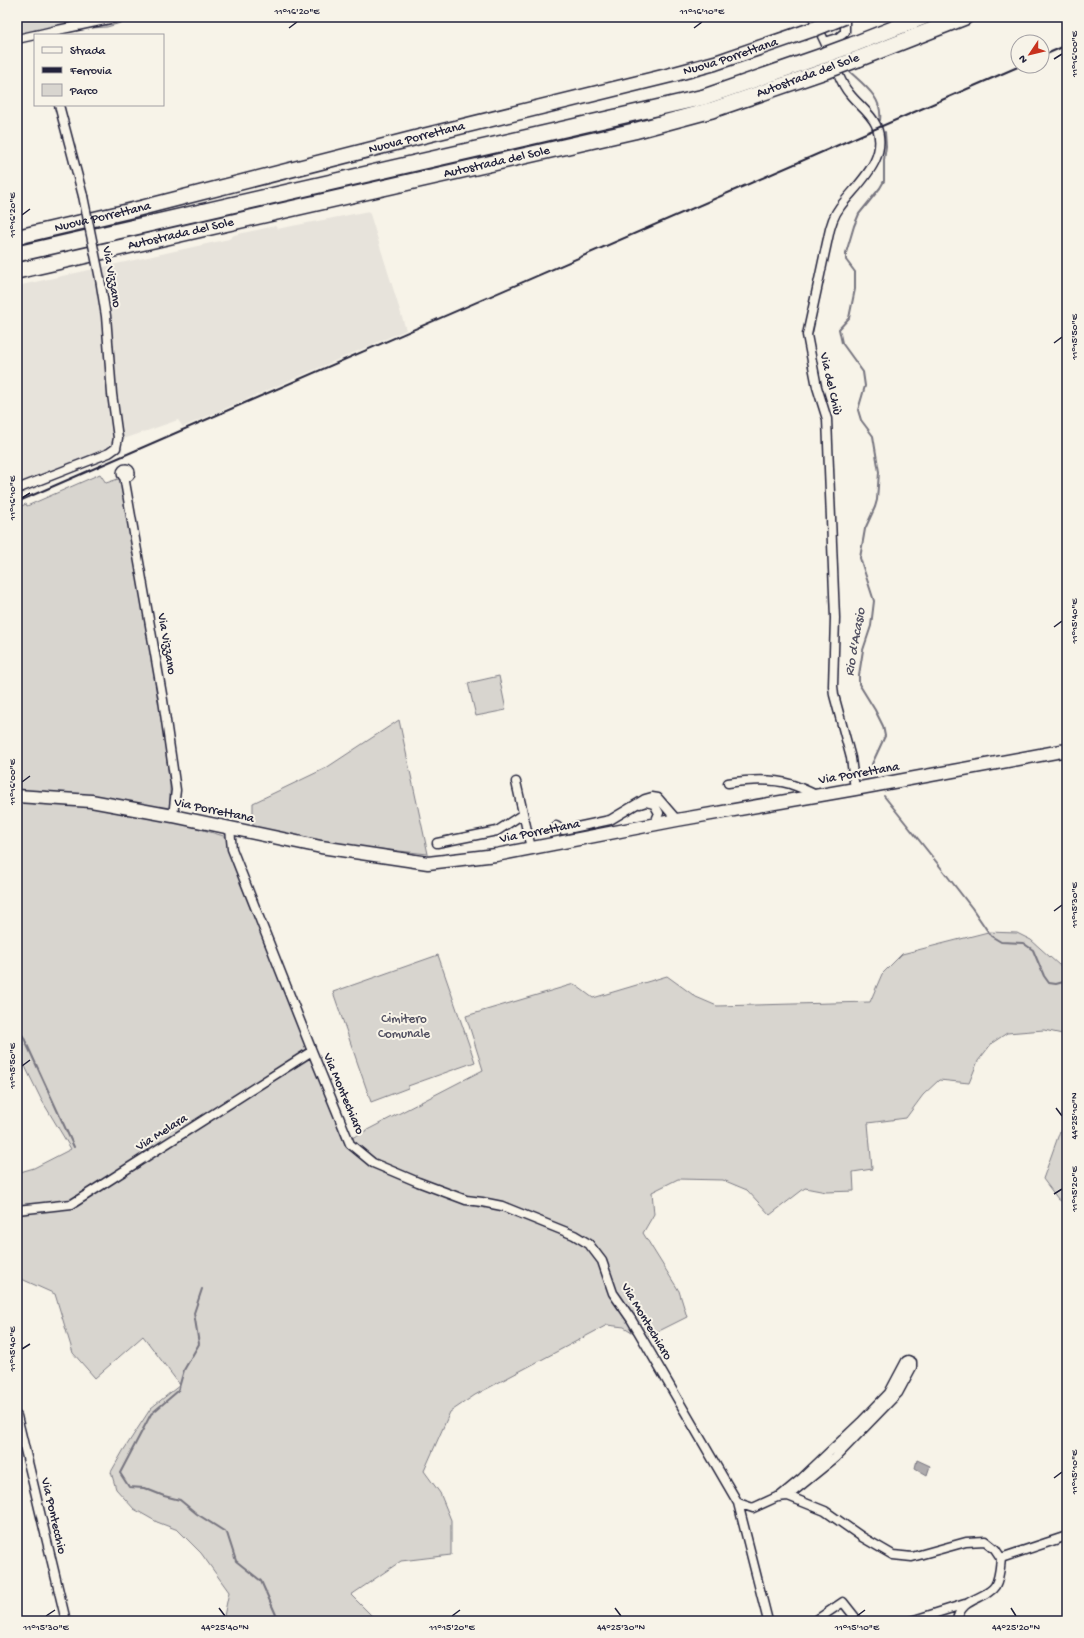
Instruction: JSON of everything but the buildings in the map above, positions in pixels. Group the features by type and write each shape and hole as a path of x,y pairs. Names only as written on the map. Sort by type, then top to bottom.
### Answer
{"highway":[{"name":"Nuova Porrettana","path":"17,237 133,210 671,75 715,63 813,23 844,17"},
{"name":"Autostrada del Sole","path":"17,254 704,97 827,55 923,17"},
{"name":"Autostrada del Sole","path":"17,271 634,131 712,110 827,55 858,59 965,17"}],"main road":[{"name":"Via Porrettana","path":"17,796 85,800 173,816 321,847 428,863 474,858 531,848 659,820 677,820 855,790 1067,750"}],"street":[{"path":"55,33 119,17"},
{"path":"827,55 838,38 844,32 844,17"},
{"name":"Via del Chiù","path":"813,23 827,55 844,87 870,115 875,124 880,146 878,157 873,167 840,207 832,222 807,336 817,387 827,419 834,618 832,686 851,758 855,790"},
{"path":"17,39 34,35"},
{"name":"Via Vizzano","path":"17,489 109,453 116,448 118,438 112,394 106,316 100,279 83,196 59,106"},
{"name":"Via Vizzano","path":"126,479 163,700 176,790 173,816"},
{"path":"728,783 759,780 779,782 790,784 819,796"},
{"path":"516,782 531,848"},
{"path":"556,826 563,830 610,820 634,805 652,797 658,798 677,820"},
{"path":"634,805 646,802 654,804 659,820"},
{"path":"437,843 497,831 523,814"},
{"name":"Via Montechiaro","path":"230,829 232,849 350,1144 373,1163 418,1182 466,1200 502,1206 574,1235 588,1244 602,1261 612,1293 631,1319 738,1503 768,1621"},
{"name":"Via Melara","path":"17,1210 72,1204 312,1052"},
{"path":"738,1503 753,1508 778,1497 802,1478 889,1393 904,1363 908,1360 912,1362 912,1367 898,1393 835,1458 788,1496"},
{"name":"Via Pontecchio","path":"17,1416 66,1621"},
{"path":"778,1497 788,1496 825,1511 862,1537 893,1555 912,1557 966,1542 985,1541 995,1549 1001,1558 1000,1575 994,1587 965,1604 911,1621"},
{"path":"1001,1558 1067,1536"},
{"path":"816,1621 843,1602 858,1621"},
{"path":"957,1621 958,1616 965,1604"}],"shaded area":[{"path":"369,211 406,330 183,427 178,420 121,440 123,451 17,497 17,286 229,239 234,235 275,226 278,229"},
{"path":"917,1460 930,1466 927,1475 915,1468"}],"green space":[{"path":"17,17 141,17 107,27 42,31 17,37"},
{"path":"100,474 106,483 121,478 156,673 170,784 170,820 227,837 307,1049 344,1142 483,1070 466,1016 574,984 593,998 667,976 696,997 717,1006 870,1002 882,974 902,954 988,932 1017,933 1031,940 1059,965 1067,964 1067,1035 1044,1030 1007,1033 992,1043 978,1061 969,1083 939,1080 923,1095 906,1118 868,1123 872,1169 853,1172 854,1191 826,1192 805,1188 770,1215 747,1190 723,1180 678,1179 652,1192 654,1214 643,1233 679,1291 687,1317 643,1339 624,1327 607,1325 475,1395 450,1412 424,1471 440,1493 451,1520 451,1555 401,1561 351,1595 377,1621 223,1621 229,1592 201,1553 178,1530 157,1522 134,1509 116,1489 111,1472 151,1408 180,1385 143,1336 95,1378 73,1353 55,1294 17,1277 17,1173 34,1168 71,1149 41,1099 17,1050 17,508 26,504 27,506"},
{"path":"499,676 506,710 476,716 468,683"},
{"path":"399,720 428,854 322,843 253,826 253,803 326,768"},
{"name":"Cimitero Comunale","path":"438,955 475,1062 408,1086 408,1088 371,1102 333,992"},
{"path":"1060,1131 1067,1134 1067,1205 1058,1199 1043,1179"}],"waterway":[{"path":"849,71 871,92 879,105 880,120"},
{"name":"Rio d'Acasio","path":"872,772 872,764 885,736 883,726 859,684 863,650 871,626 874,601 860,558 865,529 877,500 879,472 873,436 861,420 858,410 865,386 863,372 842,343 839,329 849,318 855,289 855,272 846,260 846,253 859,214 884,181 886,146 885,132"},
{"name":"Rio d'Acasio","path":"884,796 972,908 991,936 1001,942 1023,943 1033,950 1044,976 1049,983 1056,984 1067,981"},
{"path":"17,1031 23,1036 74,1147"},
{"path":"202,1289 194,1313 199,1344 184,1370 178,1391 151,1414 120,1473 129,1487 144,1488 164,1496 180,1500 197,1514 227,1533 236,1561 261,1581 277,1617 276,1621"}],"railway":[{"path":"1050,52 1067,45"},
{"path":"17,502 1010,70"}]}
